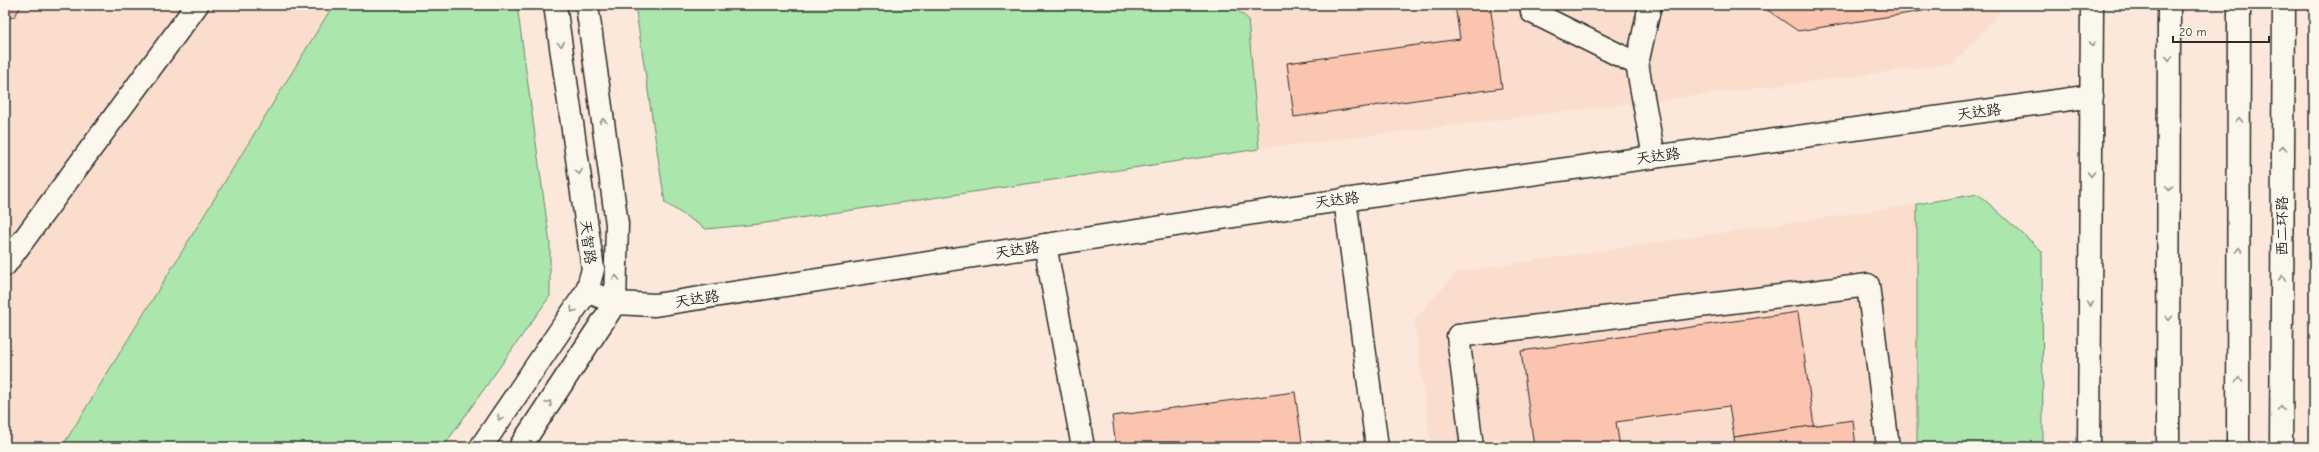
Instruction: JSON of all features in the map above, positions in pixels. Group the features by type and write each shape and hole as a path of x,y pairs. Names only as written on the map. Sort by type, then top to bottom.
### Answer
{"main road":[{"path":"5,265 197,5"},
{"name":"天智路","path":"481,447 587,291 593,269 555,5"},
{"name":"天智路","path":"587,5 617,224 615,303"},
{"path":"1531,5 1532,12 1637,64"},
{"path":"1650,5 1637,64 1654,156"},
{"path":"2089,447 2092,5"},
{"path":"2168,447 2169,5"},
{"path":"2238,447 2239,5"},
{"name":"西二环路","path":"2281,447 2284,5"},
{"name":"天达路","path":"587,291 615,303 655,306 1345,199 2092,96"},
{"path":"1345,199 1377,447"},
{"path":"1045,245 1083,447"},
{"path":"1472,447 1458,336 1868,285 1888,447"},
{"path":"520,447 615,303"}],"shaded area":[{"path":"5,5 343,5 332,7 62,447 5,447"},
{"path":"1231,5 2006,5 1953,64 1259,149 1248,19"},
{"path":"1917,204 1917,447 1431,447 1414,320 1457,272"}],"green space":[{"path":"343,5 517,5 550,244 550,296 443,447 62,447 332,7"},
{"path":"635,5 1231,5 1248,19 1259,149 759,224 706,229 665,203"},
{"path":"1978,194 2042,251 2043,447 1917,447 1917,204"}],"building":[{"path":"5,5 22,5 14,17 5,18"},
{"path":"1455,5 1490,5 1502,88 1294,117 1287,63 1460,39"},
{"path":"1760,5 1960,5 1798,31"},
{"path":"1798,312 1814,426 1734,437 1729,406 1616,422 1620,447 1534,447 1521,351"},
{"path":"1295,392 1302,442 1263,447 1116,447 1112,416"},
{"path":"1853,420 1856,447 1735,447 1734,437"}]}
